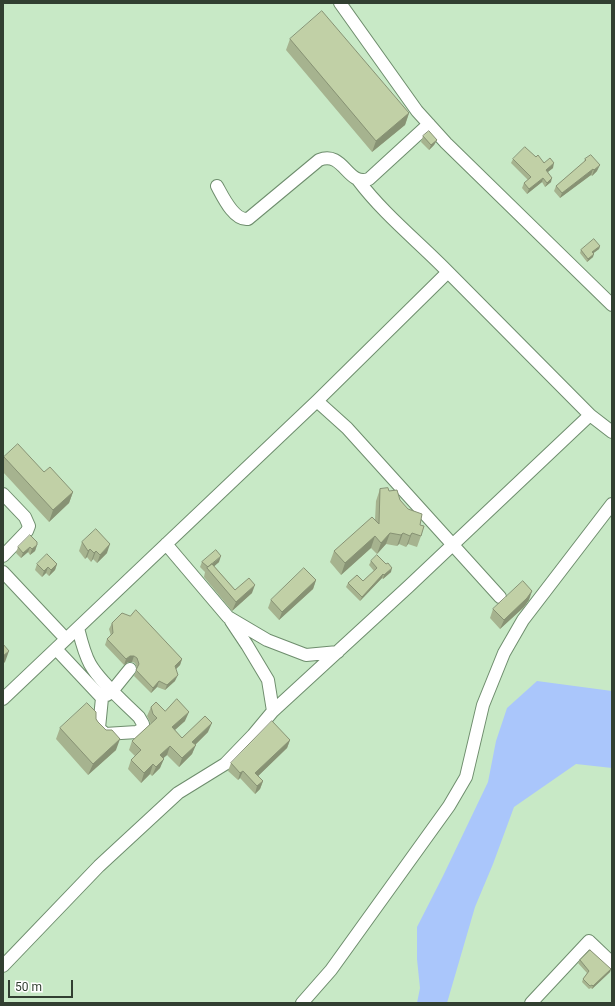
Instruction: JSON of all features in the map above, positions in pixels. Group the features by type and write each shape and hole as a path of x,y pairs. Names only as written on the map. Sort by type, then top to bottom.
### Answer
{"street":[{"path":"340,3 418,111 446,144 612,305"},
{"path":"358,180 363,181 369,179 428,124"},
{"path":"217,186 237,216 243,219 248,219 319,160 326,157 332,158 339,162 590,415 612,432"},
{"path":"3,699 317,401 448,272"},
{"path":"317,401 347,428 500,598"},
{"path":"3,966 99,866 178,793 225,764 253,735 273,711 338,652 590,415"},
{"path":"3,494 26,517 29,526 27,531 3,556"},
{"path":"302,1003 331,970 450,806 466,777 483,705 504,653 523,620 612,504"},
{"path":"166,544 228,617 248,645 268,680 273,711"},
{"path":"3,572 66,639"},
{"path":"228,617 267,640 306,654 338,652"},
{"path":"78,628 82,644 90,664 113,690 139,717 143,724 142,730 137,732 105,734 99,728 102,698 113,690 130,669"},
{"path":"56,649 102,698"},
{"path":"531,1003 589,941 612,964"}],"water":[{"path":"537,681 612,691 612,768 576,764 514,807 475,907 447,1003 417,1003 420,988 417,959 417,927 488,782 496,741 507,708"}],"building":[{"path":"322,11 409,113 376,141 290,39"},
{"path":"429,131 437,140 431,145 423,136"},
{"path":"525,147 536,157 538,155 544,163 550,158 554,163 546,170 552,178 547,183 543,178 529,189 524,183 531,177 513,159"},
{"path":"591,155 600,165 562,193 556,186"},
{"path":"594,239 600,246 592,252 594,254 588,259 581,250"},
{"path":"18,444 44,472 50,467 73,492 53,510 4,457"},
{"path":"388,488 389,491 397,490 400,500 408,509 422,514 420,525 424,526 421,536 412,533 410,536 403,533 401,535 390,533 381,543 375,536 345,563 334,551 372,517 379,524 380,489"},
{"path":"96,529 110,544 100,555 96,551 94,553 90,549 88,551 82,542"},
{"path":"30,535 37,542 37,545 32,549 30,547 23,553 18,547"},
{"path":"216,550 221,556 208,567 202,562"},
{"path":"47,554 57,564 51,570 48,567 44,571 37,564"},
{"path":"377,555 392,568 384,575 383,574 362,597 348,583 357,575 363,581 377,568 371,561"},
{"path":"212,564 235,590 249,578 255,585 236,602 207,568"},
{"path":"304,568 316,580 282,612 271,600"},
{"path":"523,581 532,591 527,598 504,620 493,609"},
{"path":"136,610 182,659 175,666 178,675 167,685 159,681 153,688 136,670 139,664 137,658 130,656 126,659 107,639 113,633 112,623 122,613 130,616"},
{"path":"3,644 9,651 3,656"},
{"path":"177,699 189,712 172,727 182,738 205,716 212,723 192,742 196,745 182,758 170,746 160,755 164,759 156,767 153,764 144,773 131,760 141,750 132,741 157,718 153,714 151,707 156,702 165,711"},
{"path":"87,703 96,712 96,719 98,722 106,730 112,730 120,739 93,764 60,728"},
{"path":"272,721 290,740 255,773 263,781 257,786 243,771 240,773 231,763"},
{"path":"590,950 611,969 593,986 590,986 583,979 589,971 580,960"}]}
